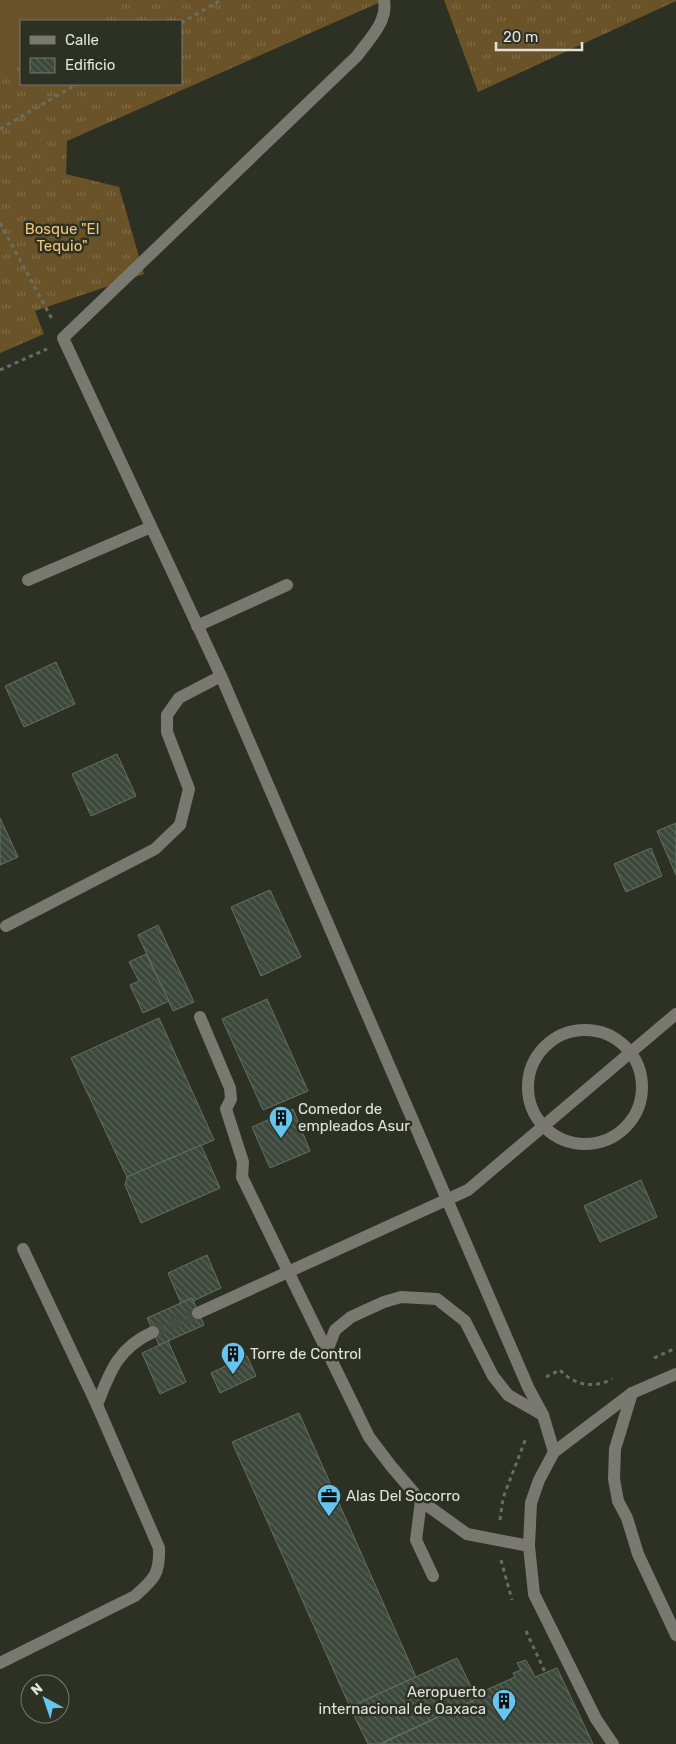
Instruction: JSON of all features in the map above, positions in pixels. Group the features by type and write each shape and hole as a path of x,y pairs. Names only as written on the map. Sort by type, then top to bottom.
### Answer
{"street":[{"path":"384,0 386,11 384,18 357,56 63,338 221,676 449,1199 528,1387 543,1415 554,1452"},
{"path":"28,580 151,527"},
{"path":"197,626 287,585"},
{"path":"6,926 155,849 180,825 189,790 167,732 167,715 179,698 221,676"},
{"path":"198,1313 468,1190 676,1014"},
{"path":"200,1017 230,1088 231,1099 226,1110 243,1162 242,1177 369,1436 421,1501 466,1534 529,1546"},
{"path":"574,1031 594,1031 613,1037 631,1052 639,1069 642,1091 636,1112 622,1130 603,1141 581,1144 560,1138 543,1127 532,1108 528,1088 531,1069 540,1052 556,1038 574,1031"},
{"path":"0,1663 135,1596 152,1580 160,1566 159,1548 97,1406 24,1248"},
{"path":"327,1351 335,1330 352,1317 384,1302 401,1297 437,1299 465,1321 493,1376 508,1395 543,1415"},
{"path":"97,1406 114,1365 138,1339 153,1332"},
{"path":"613,1744 596,1719 534,1594 529,1546 531,1503 539,1480 554,1452 632,1393 676,1374"},
{"path":"632,1393 615,1450 618,1501 627,1518 638,1554 676,1634"},
{"path":"421,1501 416,1540 433,1576"}],"path":[{"path":"182,22 221,0"},
{"path":"0,129 75,85"},
{"path":"0,223 63,338 50,347 0,370"},
{"path":"651,1359 676,1348"},
{"path":"560,1370 568,1378 584,1385 608,1381 617,1376"},
{"path":"515,1607 503,1573 498,1540 503,1498 526,1438 520,1402"},
{"path":"523,1623 545,1672"}],"green space":[{"name":"Bosque \"El Tequio\"","path":"0,0 385,0 67,141 66,174 119,187 144,274 35,311 44,334 0,353"},
{"path":"0,0 130,0 96,20 20,20 20,65 0,77"},
{"path":"444,0 676,0 676,1 478,92"}],"building":[{"path":"56,662 75,704 24,727 5,686"},
{"path":"117,754 136,796 91,816 72,774"},
{"path":"0,818 18,857 0,865"},
{"path":"676,823 676,875 657,831"},
{"path":"651,848 662,876 626,892 614,864"},
{"path":"270,890 301,957 261,976 231,907"},
{"path":"158,925 194,1002 173,1011 138,935"},
{"path":"146,954 169,1001 143,1013 130,985 139,981 129,962"},
{"path":"267,999 308,1091 263,1110 222,1019"},
{"path":"159,1018 214,1140 127,1177 71,1058"},
{"name":"Comedor de empleados Asur","path":"293,1109 310,1151 270,1168 252,1127"},
{"path":"201,1145 220,1188 141,1223 125,1185 127,1177"},
{"path":"641,1180 657,1217 600,1242 584,1206"},
{"path":"207,1255 221,1288 193,1301 192,1298 181,1303 168,1273"},
{"path":"192,1298 204,1325 159,1345 147,1318"},
{"path":"168,1341 186,1382 160,1394 142,1353"},
{"name":"Torre de Control","path":"247,1356 256,1376 220,1393 211,1373"},
{"path":"299,1413 416,1677 350,1707 232,1442"},
{"path":"457,1658 477,1699 379,1744 368,1744 350,1707"},
{"name":"Aeropuerto internacional de Oaxaca","path":"526,1660 535,1677 557,1668 593,1744 381,1744 477,1699 475,1695 515,1677 513,1673 521,1670 517,1663"}],"tunnel":[{"path":"153,1332 198,1313"}],"place":[{"name":"Comedor de empleados Asur","path":"281,1139"},
{"name":"Torre de Control","path":"233,1375"},
{"name":"Alas Del Socorro","path":"329,1517"},
{"name":"Aeropuerto internacional de Oaxaca","path":"504,1722"}]}
